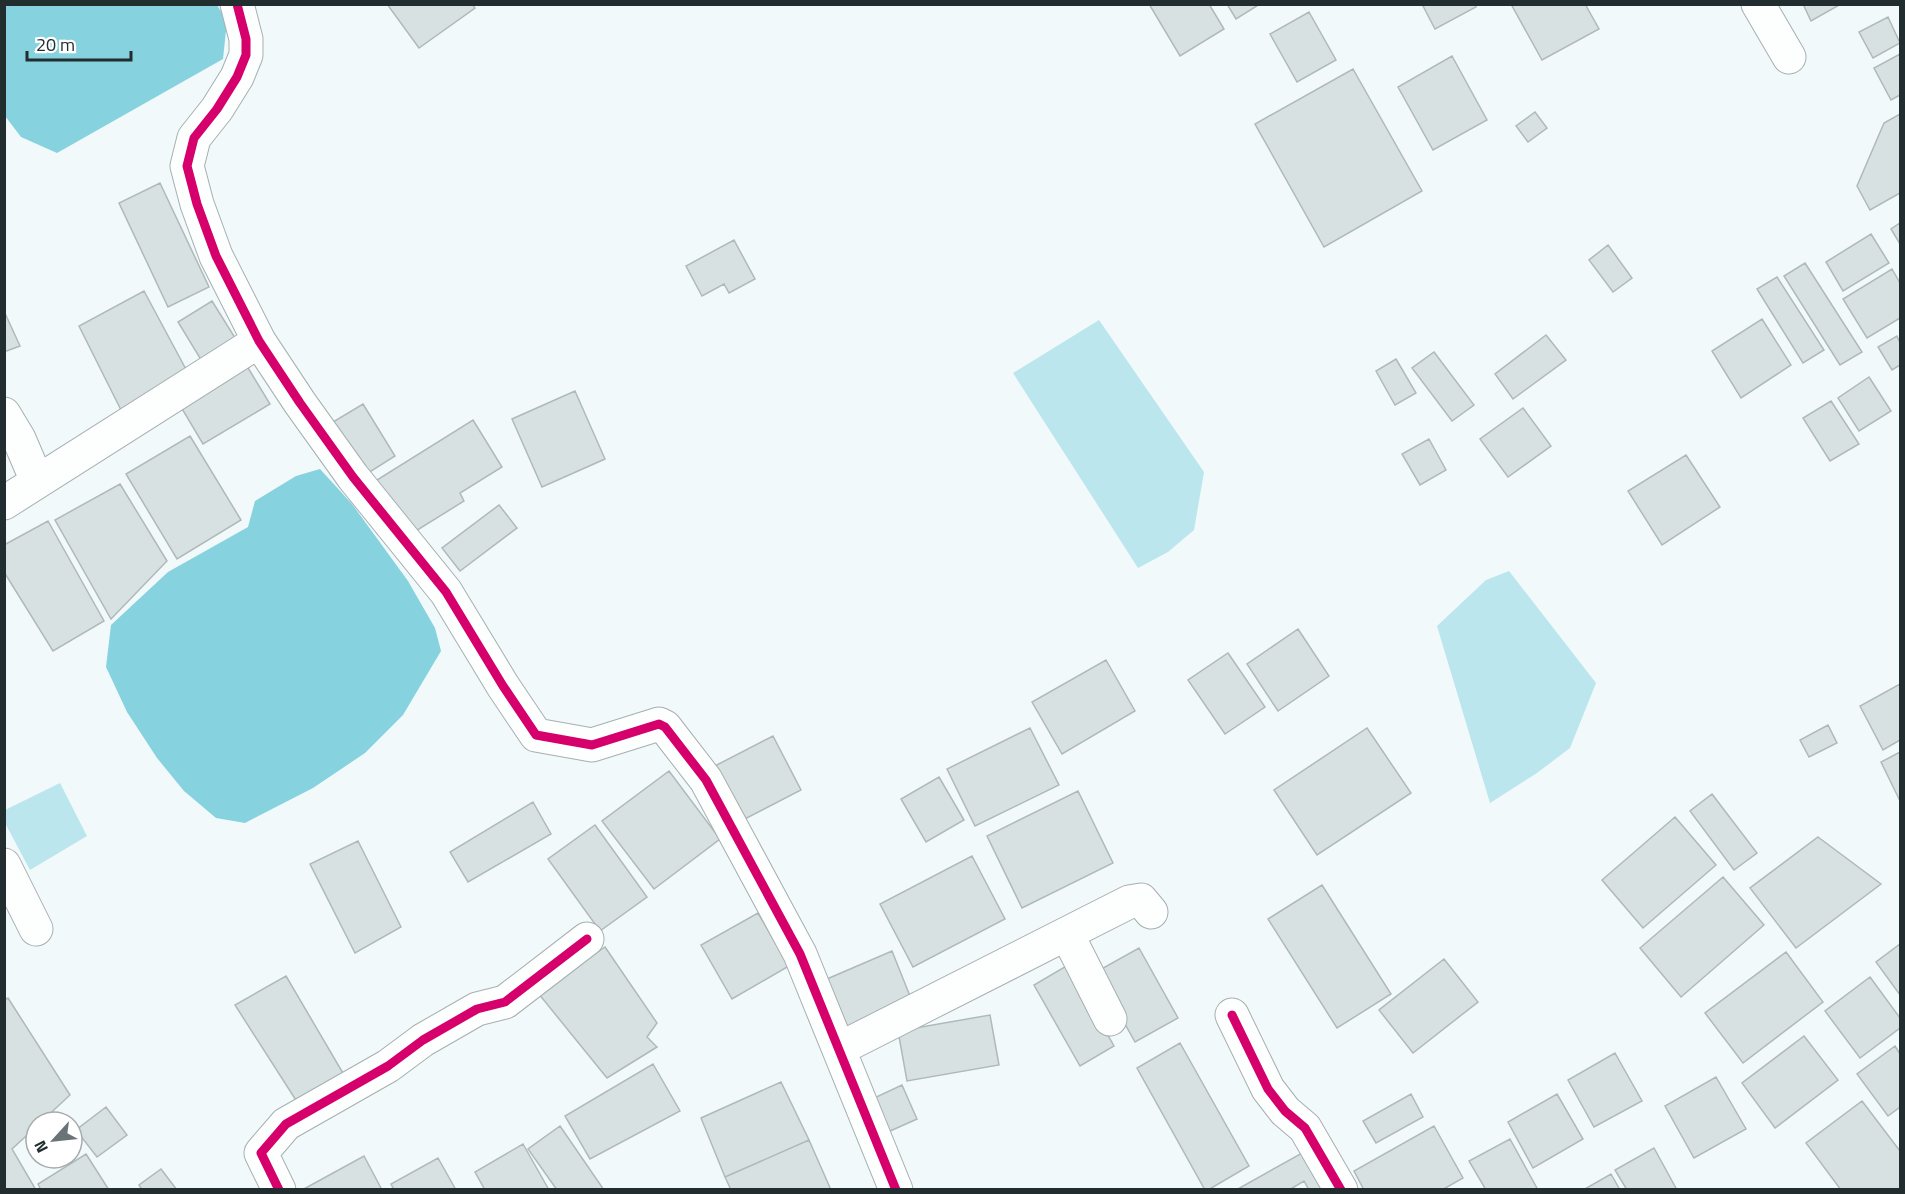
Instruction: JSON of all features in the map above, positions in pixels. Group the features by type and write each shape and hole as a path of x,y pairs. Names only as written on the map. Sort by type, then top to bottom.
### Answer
{"street":[{"path":"237,4 246,39 246,55 237,77 217,109 194,138 187,166 197,204 216,256 259,341 353,477 446,592 503,686 536,735 592,745 659,724 665,727 706,780 800,954 896,1190"},
{"path":"1758,4 1789,57"},
{"path":"4,503 259,341"},
{"path":"4,414 19,439 37,481"},
{"path":"4,865 36,929"},
{"path":"839,1049 1129,902 1141,900 1151,912"},
{"path":"1067,934 1110,1019"},
{"path":"279,1190 261,1153 286,1124 388,1066 423,1040 477,1009 505,1002 587,939"},
{"path":"1232,1015 1268,1089 1285,1111 1305,1128 1341,1190"}],"shaded area":[{"path":"4,5 217,5 227,21 223,59 57,153 21,137 5,116"},
{"path":"1099,320 1204,472 1194,530 1168,552 1138,568 1013,373"},
{"path":"320,469 352,504 408,581 435,628 441,651 403,715 365,753 313,788 245,823 216,818 184,791 157,758 127,712 106,667 111,625 168,572 248,527 255,501 296,476"},
{"path":"1509,571 1596,683 1570,748 1537,773 1490,803 1437,626 1486,580"},
{"path":"60,783 87,836 30,870 5,823 5,810"}],"building":[{"path":"387,4 472,4 475,8 419,48"},
{"path":"1149,4 1209,4 1224,29 1180,56"},
{"path":"1227,4 1260,4 1236,19"},
{"path":"1422,4 1475,4 1476,7 1435,29"},
{"path":"1511,4 1585,4 1599,29 1542,60"},
{"path":"1803,4 1841,4 1811,21"},
{"path":"1309,12 1336,60 1297,82 1270,34"},
{"path":"1888,17 1900,43 1873,58 1859,32"},
{"path":"1900,54 1900,95 1891,100 1874,68"},
{"path":"1452,56 1487,120 1433,150 1398,87"},
{"path":"1353,69 1422,191 1324,247 1255,124"},
{"path":"1535,112 1547,128 1528,142 1516,126"},
{"path":"1900,114 1900,193 1870,210 1857,186 1884,123"},
{"path":"160,183 209,287 168,307 119,203"},
{"path":"1900,223 1900,244 1891,229"},
{"path":"1871,234 1889,263 1843,291 1826,262"},
{"path":"734,240 755,279 729,293 724,284 702,296 686,266"},
{"path":"1608,245 1632,278 1613,292 1589,260"},
{"path":"1805,263 1862,352 1840,365 1784,276"},
{"path":"1892,269 1900,283 1900,318 1867,338 1843,299"},
{"path":"1777,277 1824,350 1803,363 1757,289"},
{"path":"144,291 189,375 122,412 79,326"},
{"path":"212,301 237,341 203,363 178,322"},
{"path":"4,311 20,346 4,352"},
{"path":"1762,319 1791,365 1741,398 1712,351"},
{"path":"1546,335 1566,360 1513,399 1495,374"},
{"path":"1897,336 1900,343 1900,365 1892,370 1878,347"},
{"path":"1434,352 1474,405 1452,421 1412,368"},
{"path":"1396,359 1416,393 1395,405 1376,371"},
{"path":"245,363 270,404 203,444 178,402"},
{"path":"1869,377 1891,411 1859,431 1838,398"},
{"path":"575,391 605,459 542,487 512,419"},
{"path":"1831,401 1859,444 1830,461 1803,418"},
{"path":"363,404 395,456 365,475 333,422"},
{"path":"1523,408 1551,446 1508,477 1480,439"},
{"path":"473,420 502,467 460,493 464,501 411,534 377,480"},
{"path":"190,436 241,520 177,559 126,474"},
{"path":"1429,439 1446,470 1420,485 1402,454"},
{"path":"1686,455 1720,507 1662,545 1628,491"},
{"path":"120,484 167,561 111,619 55,520"},
{"path":"499,505 517,528 460,571 442,548"},
{"path":"48,521 104,621 53,651 4,572 4,545"},
{"path":"1298,629 1329,676 1278,711 1247,664"},
{"path":"1228,653 1265,707 1225,734 1188,680"},
{"path":"1106,660 1135,711 1062,754 1032,702"},
{"path":"1900,684 1900,740 1883,750 1860,706"},
{"path":"1828,725 1837,743 1809,757 1800,740"},
{"path":"1030,728 1059,785 975,826 947,769"},
{"path":"1367,728 1411,793 1317,855 1274,790"},
{"path":"773,736 801,790 737,823 709,769"},
{"path":"1900,752 1900,801 1881,762"},
{"path":"669,771 720,839 654,889 602,821"},
{"path":"939,777 964,820 926,842 901,799"},
{"path":"1078,791 1113,863 1022,908 987,836"},
{"path":"1712,794 1757,853 1734,870 1690,811"},
{"path":"533,802 551,834 468,882 450,852"},
{"path":"1675,817 1716,865 1643,928 1602,880"},
{"path":"595,825 647,897 600,931 548,859"},
{"path":"1818,837 1881,884 1796,948 1750,888"},
{"path":"358,841 401,927 355,953 310,864"},
{"path":"972,856 1005,919 913,967 880,904"},
{"path":"1723,877 1764,925 1681,997 1640,948"},
{"path":"1322,885 1391,994 1337,1028 1268,919"},
{"path":"758,913 789,966 732,999 701,945"},
{"path":"1900,944 1900,995 1876,962"},
{"path":"605,947 657,1023 647,1037 657,1047 607,1078 538,993"},
{"path":"1139,948 1178,1018 1135,1042 1096,972"},
{"path":"892,951 912,1001 848,1028 827,979"},
{"path":"1786,952 1823,1002 1743,1063 1705,1013"},
{"path":"1444,959 1478,1002 1413,1053 1379,1010"},
{"path":"1068,965 1114,1046 1080,1066 1034,985"},
{"path":"286,976 347,1080 299,1105 235,1005"},
{"path":"1870,977 1900,1018 1900,1028 1860,1058 1825,1011"},
{"path":"8,998 70,1095 54,1110 24,1110 24,1138 12,1149 36,1190 4,1190 4,1000"},
{"path":"990,1015 999,1065 907,1081 898,1031"},
{"path":"1804,1036 1838,1080 1775,1128 1742,1083"},
{"path":"1180,1043 1249,1166 1208,1190 1205,1190 1137,1068"},
{"path":"1895,1046 1900,1054 1900,1107 1888,1116 1857,1074"},
{"path":"1615,1053 1642,1101 1594,1127 1568,1080"},
{"path":"653,1064 680,1111 590,1159 565,1116"},
{"path":"1716,1077 1746,1129 1694,1158 1665,1106"},
{"path":"781,1082 809,1140 725,1177 701,1118"},
{"path":"902,1085 917,1119 888,1132 872,1099"},
{"path":"1411,1094 1423,1117 1376,1143 1363,1121"},
{"path":"1557,1094 1583,1139 1533,1168 1508,1122"},
{"path":"1862,1101 1900,1151 1900,1188 1898,1190 1841,1190 1806,1143"},
{"path":"106,1107 127,1135 97,1157 84,1140 84,1124"},
{"path":"560,1126 604,1190 557,1190 528,1149"},
{"path":"1434,1126 1463,1178 1442,1190 1364,1190 1354,1171"},
{"path":"1510,1139 1538,1190 1486,1190 1469,1161"},
{"path":"809,1140 831,1190 731,1190 725,1177"},
{"path":"523,1144 549,1190 485,1190 475,1172"},
{"path":"1311,1148 1324,1190 1309,1190 1304,1181 1289,1190 1236,1190"},
{"path":"1654,1148 1677,1190 1627,1190 1615,1170"},
{"path":"86,1154 109,1190 41,1190 38,1184 60,1170 84,1170 84,1155"},
{"path":"364,1156 382,1190 302,1190"},
{"path":"438,1158 456,1190 394,1190 391,1184"},
{"path":"161,1169 177,1190 142,1190 139,1185"},
{"path":"1611,1174 1620,1190 1583,1190"}],"cycle path":[{"path":"237,4 246,39 246,55 237,77 217,109 194,138 187,166 197,204 216,256 259,341 353,477 446,592 503,686 536,735 592,745 659,724 665,727 706,780 800,954 896,1190"},
{"path":"279,1190 261,1153 286,1124 388,1066 423,1040 477,1009 505,1002 587,939"},
{"path":"1232,1015 1268,1089 1285,1111 1305,1128 1341,1190"}]}
